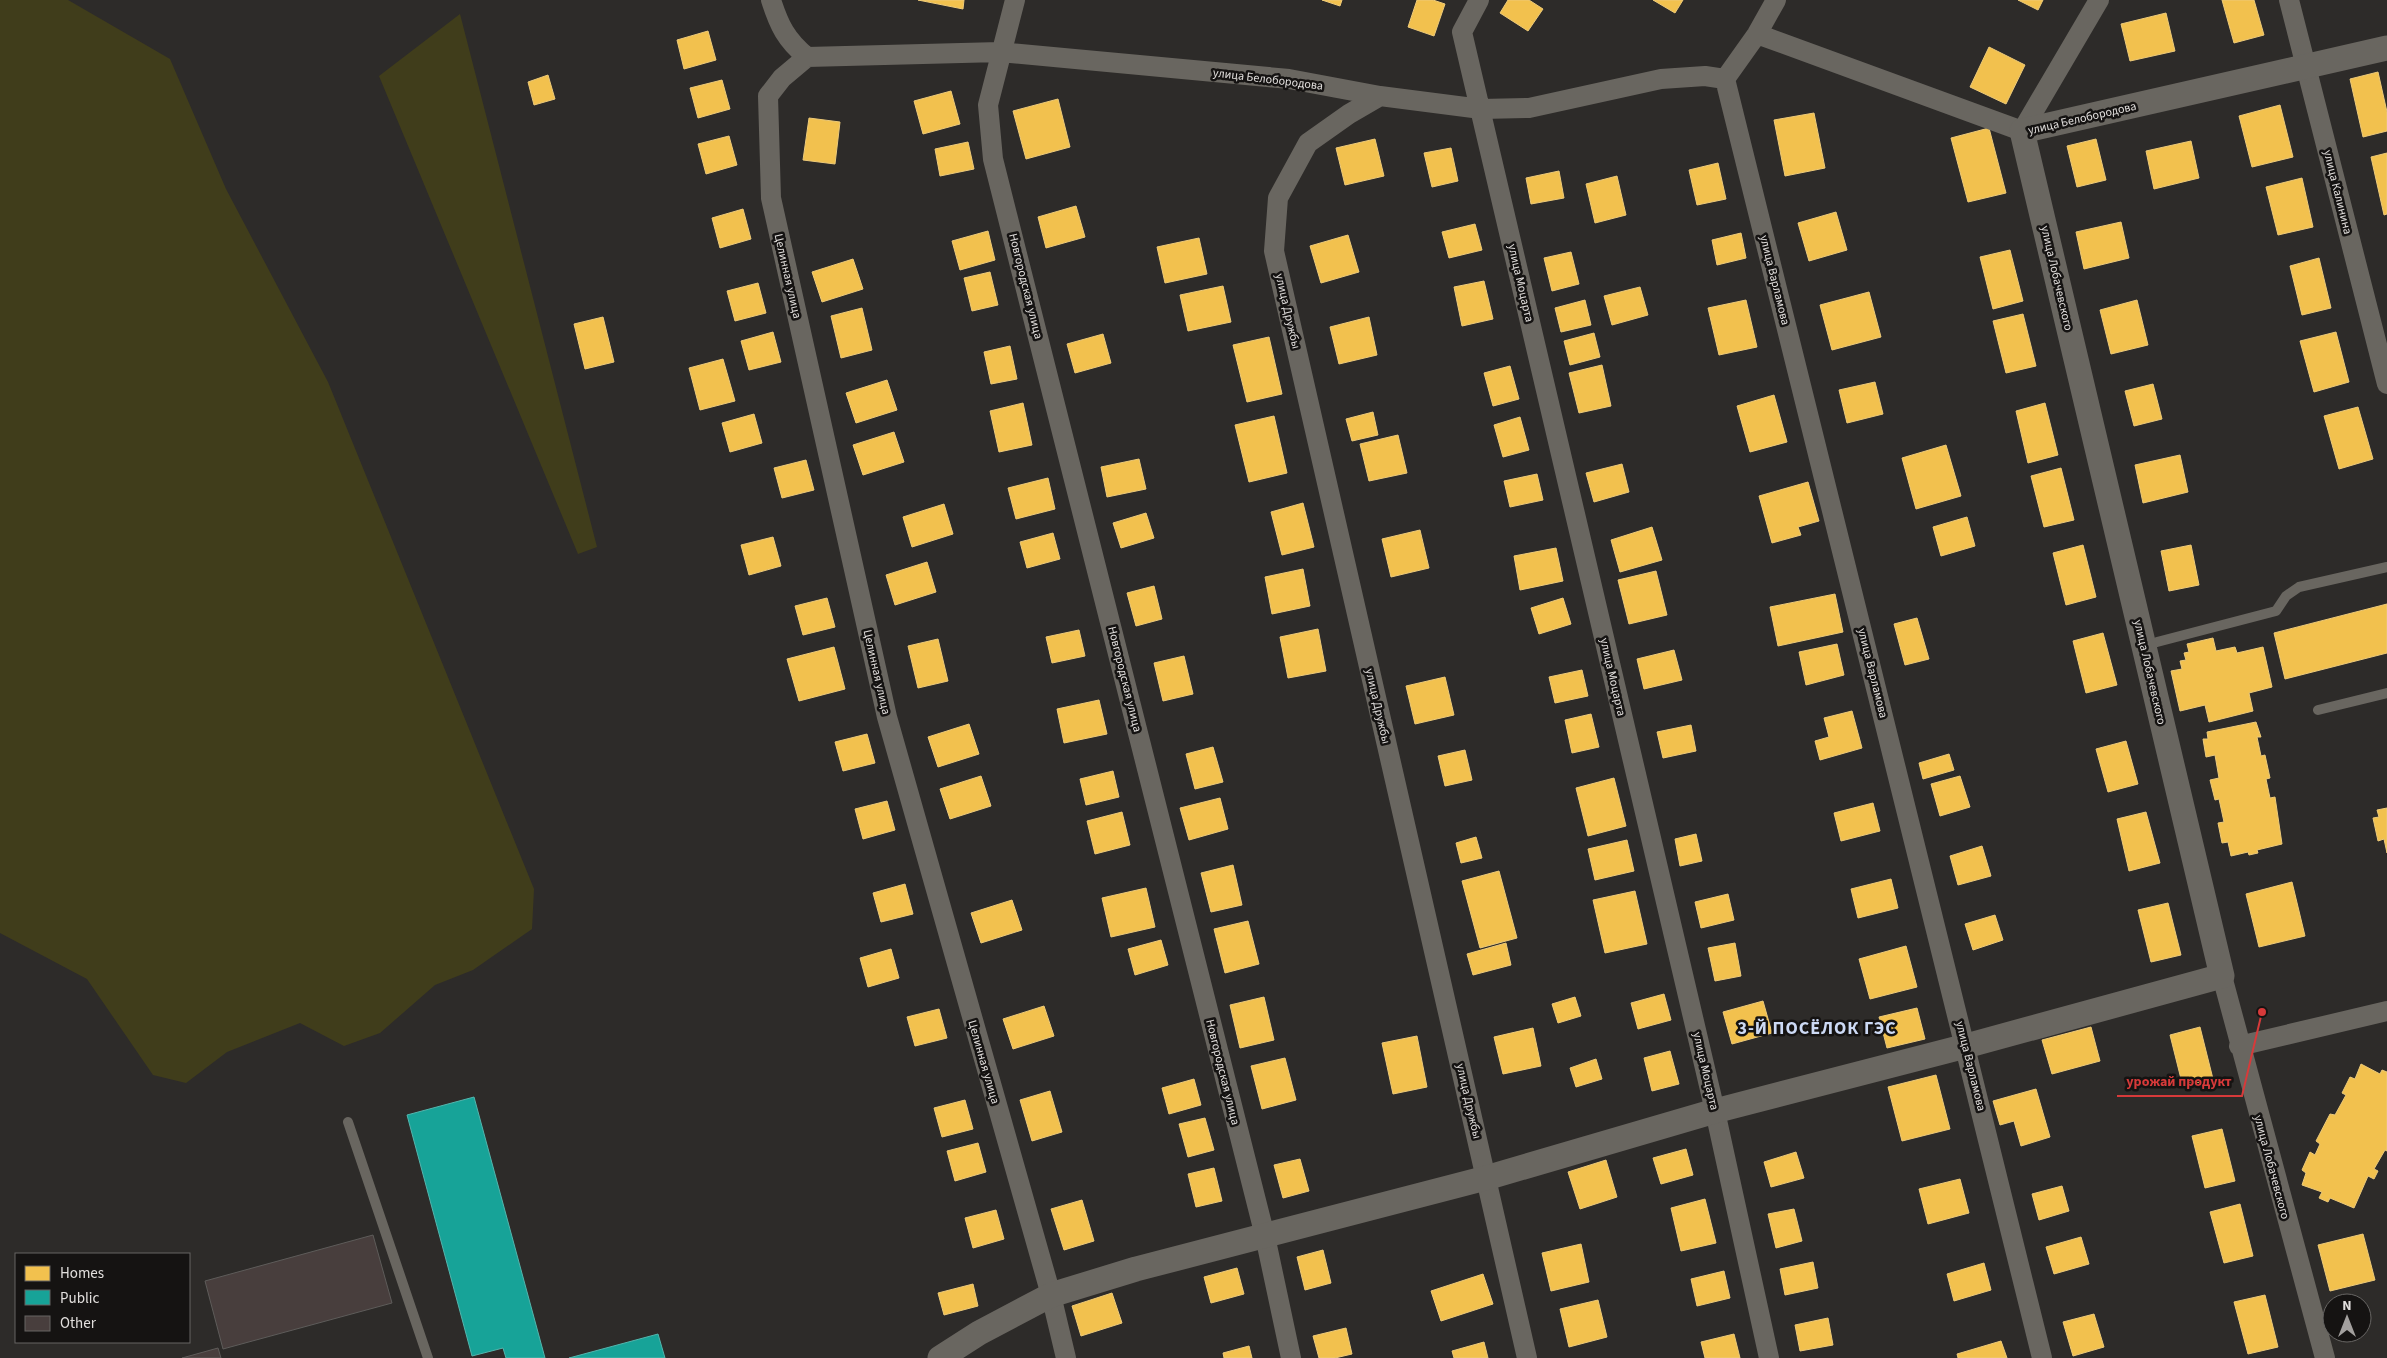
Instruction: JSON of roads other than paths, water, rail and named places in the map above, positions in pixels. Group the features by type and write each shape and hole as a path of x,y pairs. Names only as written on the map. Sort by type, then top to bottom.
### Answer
{"street":[{"path":"771,0 779,26 797,49 807,57"},
{"name":"Новгородская улица","path":"1015,0 988,104 994,159 1265,1236 1291,1358"},
{"name":"улица Моцарта","path":"1479,0 1462,32 1715,1111 1769,1358"},
{"path":"1725,79 1757,34 1776,0"},
{"path":"2022,131 2100,0"},
{"name":"улица Калинина","path":"2289,0 2387,384"},
{"name":"улица Белобородова","path":"1757,34 2022,131 2387,48"},
{"name":"улица Белобородова","path":"807,57 1000,52 1289,79 1380,96 1480,109 1529,108 1661,79 1705,76 1725,79"},
{"name":"Целинная улица","path":"807,57 782,78 768,96 771,198 887,718 1051,1296 1066,1358"},
{"name":"улица Варламова","path":"1725,79 2042,1358"},
{"name":"улица Дружбы","path":"1380,96 1349,114 1308,143 1278,198 1274,251 1527,1358"},
{"name":"улица Лобачевского","path":"2022,131 2239,1046 2325,1358"},
{"path":"940,1358 979,1333 1051,1296 1136,1269 1486,1178 1715,1111 1966,1046 2222,976"},
{"path":"2239,1046 2387,1011"}],"lane":[{"path":"2157,642 2276,612 2286,596 2299,588 2387,567"},
{"path":"2318,710 2387,693"},
{"path":"348,1122 428,1358"}],"place":[{"name":"урожай продукт","path":"2262,1012"}],"district":[{"name":"3-Й ПОСЁЛОК ГЭС","path":"1817,1028"}]}
